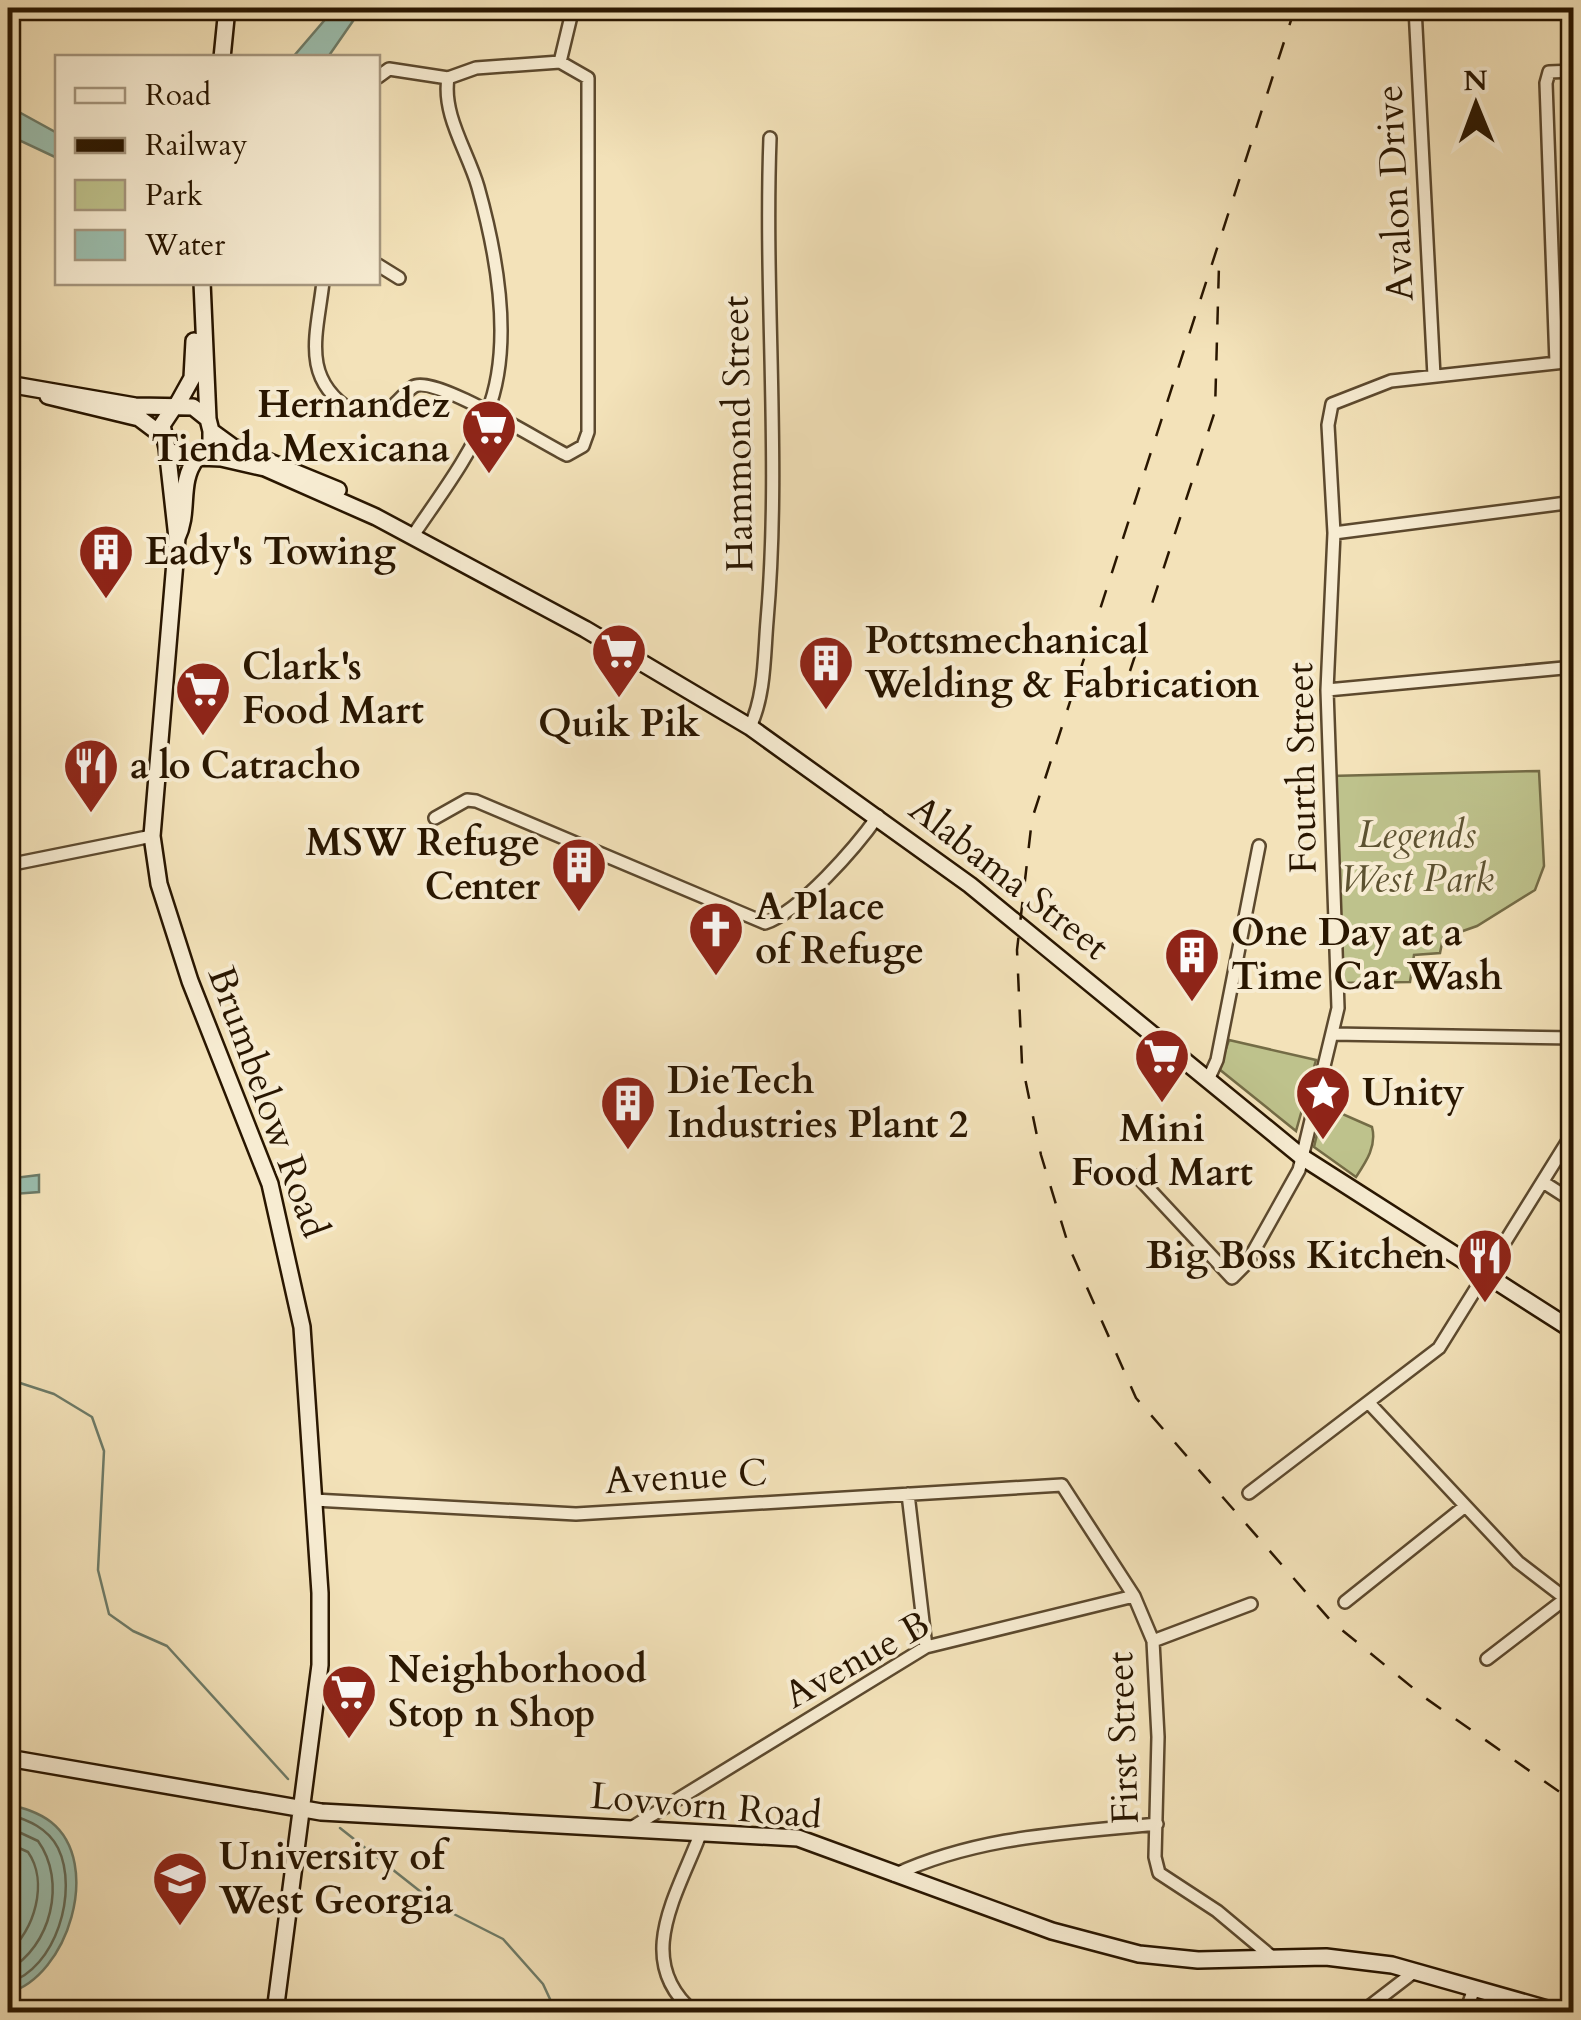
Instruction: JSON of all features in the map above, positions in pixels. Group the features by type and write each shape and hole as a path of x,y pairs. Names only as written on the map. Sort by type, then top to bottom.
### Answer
{"street":[{"path":"222,55 226,8"},
{"path":"560,62 573,8"},
{"name":"Avalon Drive","path":"1415,8 1434,376"},
{"path":"323,285 315,356 319,380 338,402 368,415 384,412 407,397 413,386 428,385 454,393 567,455 583,446 588,432 588,78 560,62 476,68 448,78 389,69 380,76"},
{"path":"1556,363 1546,83 1549,72 1574,71"},
{"path":"412,537 488,413 498,380 501,336 478,187 445,96 448,78"},
{"name":"Hammond Street","path":"750,726 760,702 773,552 766,254 770,138"},
{"path":"380,266 399,278"},
{"path":"165,442 164,419 192,378 202,285"},
{"path":"25,388 68,404 139,418 175,456 198,459 210,445 202,285"},
{"path":"1434,376 1574,361"},
{"name":"Fourth Street","path":"1137,1176 1232,1278 1247,1263 1273,1221 1302,1157 1332,1034 1338,982 1327,690 1334,533 1328,425 1332,404 1358,391 1391,381 1434,376"},
{"path":"8,384 135,406 193,407 210,425"},
{"name":"Alabama Street","path":"210,425 233,448 300,471 351,497 376,517"},
{"name":"Brumbelow Road","path":"165,442 177,538 152,836 159,884 190,982 270,1184 283,1227 302,1327 320,1665 276,2012"},
{"name":"Alabama Street","path":"198,459 265,468 376,517 585,629 750,726 878,816 1302,1157 1574,1331"},
{"name":"Brumbelow Road","path":"177,538 185,515 185,479 198,459"},
{"path":"1334,533 1574,502"},
{"path":"1327,690 1574,667"},
{"path":"435,818 467,800 476,801 766,923 779,918 814,886 878,816"},
{"path":"8,865 152,836"},
{"path":"1208,1080 1217,1060 1259,846"},
{"path":"1332,1034 1574,1038"},
{"path":"1249,1493 1439,1348 1574,1131"},
{"path":"1543,1182 1574,1202"},
{"path":"1370,1403 1518,1562 1569,1602 1487,1658"},
{"name":"Avenue C","path":"314,1500 576,1514 1062,1485"},
{"name":"First Street","path":"1062,1485 1134,1596 1153,1641 1159,1873 1228,1920 1272,1958"},
{"path":"908,1494 926,1647"},
{"path":"1345,1602 1464,1507"},
{"name":"Avenue B","path":"630,1828 926,1647 1134,1596"},
{"path":"1153,1641 1252,1604"},
{"name":"Lovvorn Road","path":"8,1758 301,1810 798,1838 848,1853 894,1875 1052,1931 1139,1954 1198,1960 1326,1957 1414,1972 1473,1992 1558,2012"},
{"path":"894,1875 933,1857 1006,1838 1157,1824"},
{"path":"694,2012 673,1995 662,1964 660,1944 701,1832"},
{"path":"1362,2012 1414,1972"},
{"path":"1466,2012 1473,1992"}],"green space":[{"name":"Legends West Park","path":"1539,771 1544,866 1535,890 1477,926 1443,938 1440,953 1414,955 1410,982 1337,983 1330,776"},
{"path":"1573,810 1573,1038 1563,1037 1561,811"},
{"path":"1229,1040 1316,1060 1296,1131 1219,1069"},
{"path":"1326,1096 1341,1102 1340,1113 1372,1127 1372,1147 1356,1177 1314,1147"}],"water":[{"path":"335,8 362,8 329,55 295,55"},
{"path":"8,106 55,132 55,157 8,135"},
{"path":"39,1175 39,1192 14,1194 14,1178"},
{"path":"8,1804 51,1822 67,1840 75,1864 76,1890 72,1917 62,1943 29,1983 8,1993"}],"waterway":[{"path":"8,1384 17,1382 54,1394 92,1417 104,1451 98,1570 109,1614 133,1631 167,1646 288,1779"},
{"path":"340,1828 440,1907 503,1939 543,1984 556,2012"}],"railway":[{"path":"1295,8 1032,819 1017,950 1022,1064 1041,1155 1069,1247 1136,1398 1331,1621 1424,1697 1574,1802"},
{"path":"1130,671 1215,411 1219,265"}],"place":[{"name":"Hernandez Tienda Mexicana","path":"489,476"},
{"name":"Eady's Towing","path":"106,601"},
{"name":"Quik Pik","path":"619,700"},
{"name":"Pottsmechanical Welding & Fabrication","path":"826,712"},
{"name":"Clark's Food Mart","path":"203,738"},
{"name":"a lo Catracho","path":"91,815"},
{"name":"MSW Refuge Center","path":"579,914"},
{"name":"A Place of Refuge","path":"716,978"},
{"name":"One Day at a Time Car Wash","path":"1192,1004"},
{"name":"Mini Food Mart","path":"1162,1105"},
{"name":"Unity","path":"1323,1142"},
{"name":"DieTech Industries Plant 2","path":"628,1152"},
{"name":"Big Boss Kitchen","path":"1485,1305"},
{"name":"Neighborhood Stop n Shop","path":"349,1741"},
{"name":"University of West Georgia","path":"180,1928"}]}
